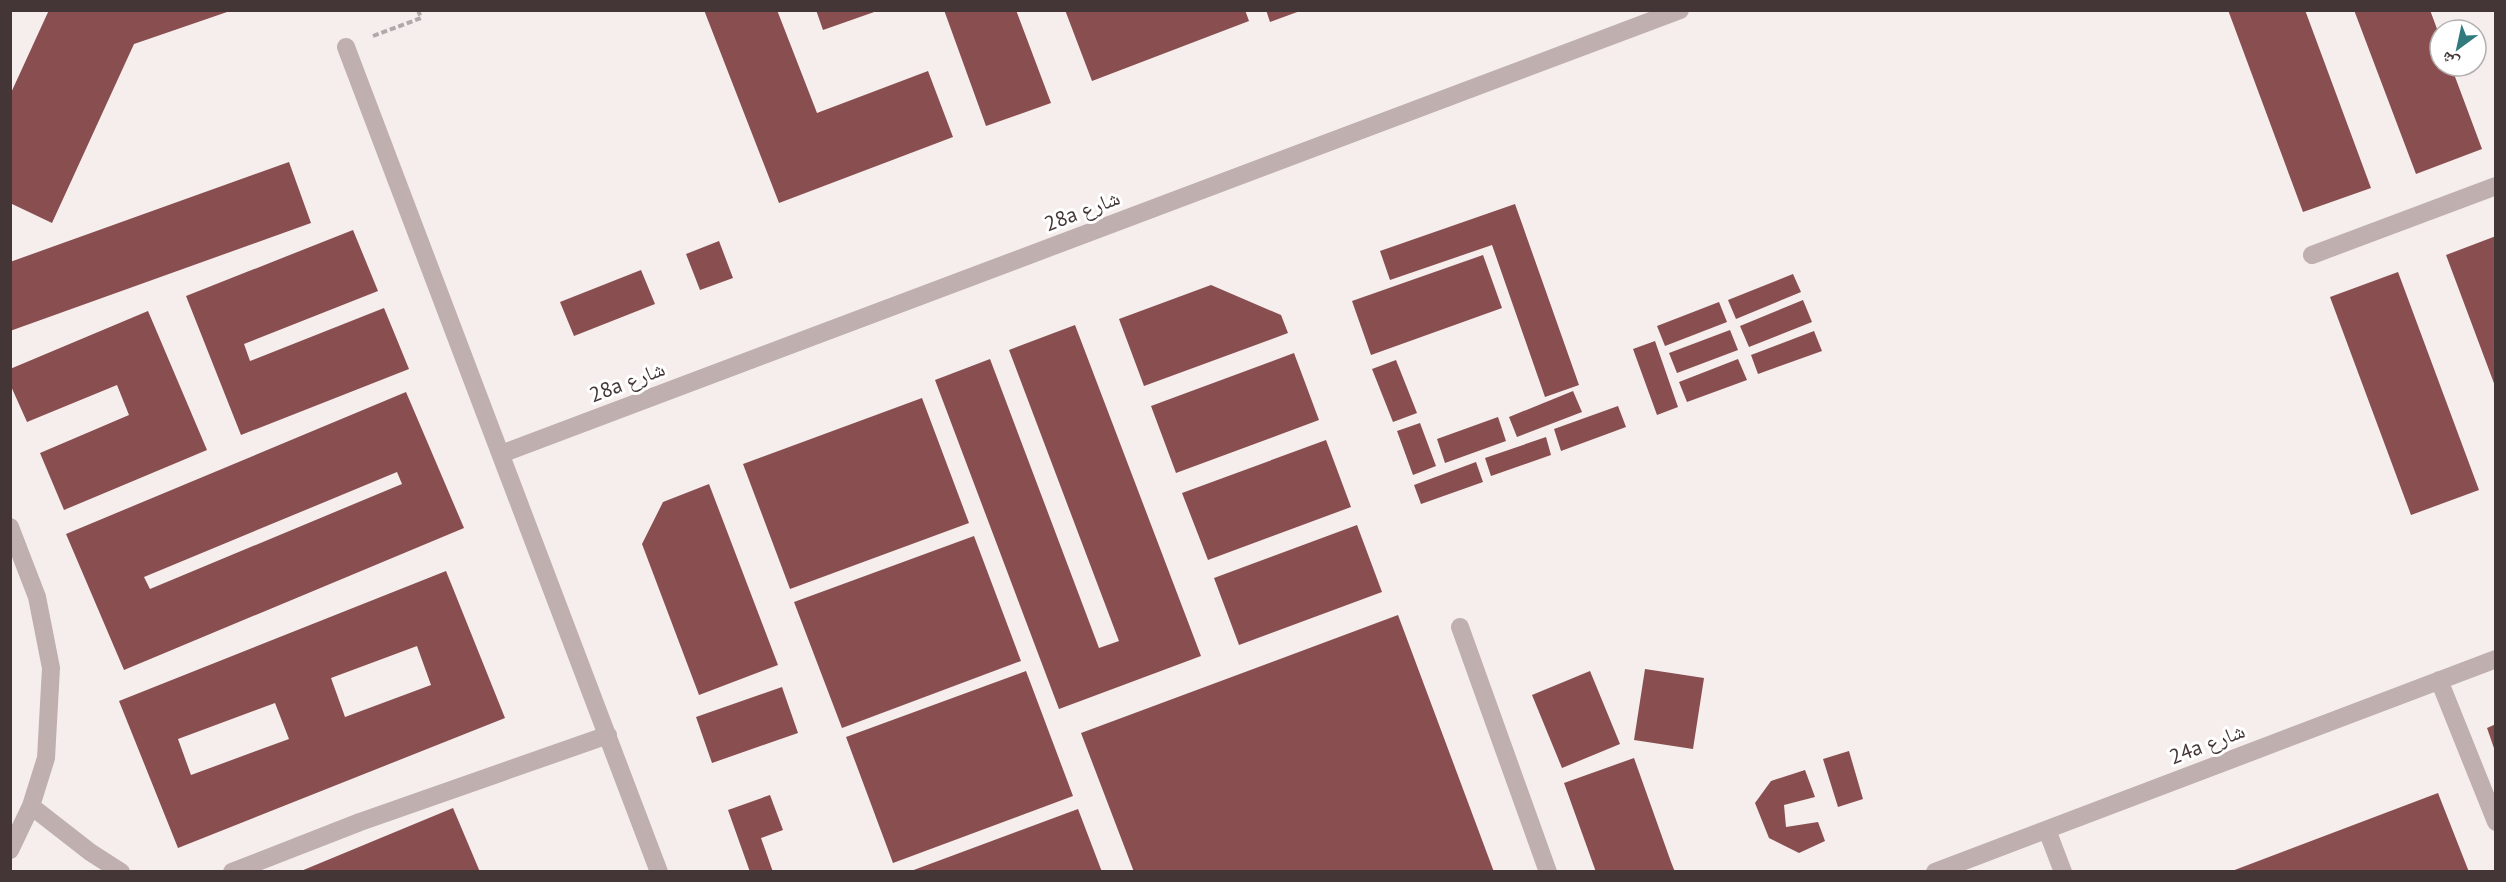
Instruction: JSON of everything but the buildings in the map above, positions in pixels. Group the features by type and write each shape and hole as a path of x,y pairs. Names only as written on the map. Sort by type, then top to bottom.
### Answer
{"street":[{"name":"28a شارع","path":"501,454 1680,10"},
{"path":"346,46 659,872"},
{"path":"2312,255 2496,186"},
{"path":"10,527 37,597 51,668 46,758 32,806 10,850"},
{"path":"1460,627 1548,872"},
{"name":"24a شارع","path":"1935,872 2496,658"},
{"path":"2439,680 2496,822"},
{"path":"232,872 360,822 608,735"},
{"path":"32,806 90,852 121,872"},
{"path":"2047,830 2063,872"}],"path":[{"path":"346,46 421,18 418,10"}],"shaded area":[{"path":"10,11 2495,11 2495,871 11,871"}]}
